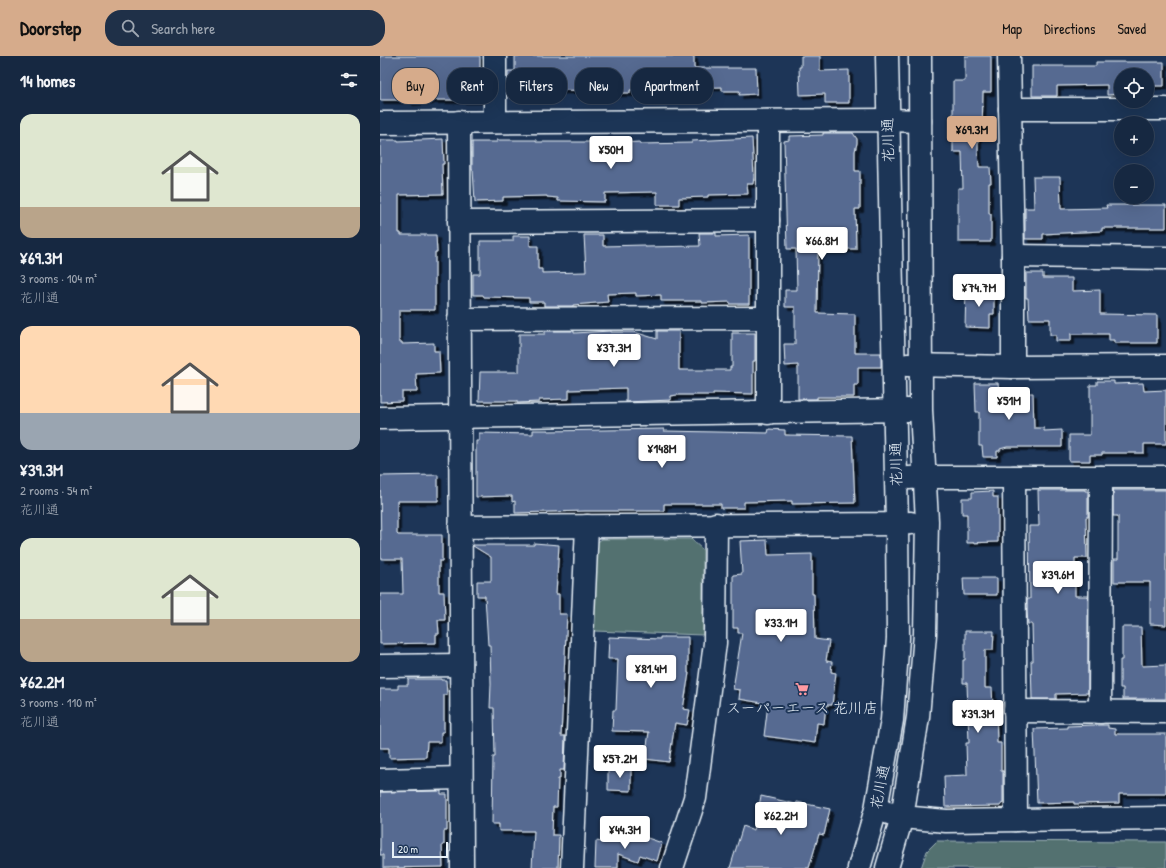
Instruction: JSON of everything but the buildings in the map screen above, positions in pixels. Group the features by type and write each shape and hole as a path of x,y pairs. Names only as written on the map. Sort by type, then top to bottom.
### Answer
{"street":[{"path":"495,56 495,122"},
{"name":"花川通","path":"859,868 876,809 892,712 898,638 898,524 887,56"},
{"name":"花川通","path":"887,868 902,817 918,717 925,634 927,521 920,365 920,56"},
{"path":"1009,56 1013,256 1013,367"},
{"path":"1010,109 1166,110"},
{"path":"768,121 768,413"},
{"path":"380,123 920,121"},
{"path":"459,122 462,868"},
{"path":"459,222 768,220"},
{"path":"1013,256 1166,258"},
{"path":"460,319 768,318"},
{"path":"894,366 1166,366"},
{"path":"380,418 921,410"},
{"path":"896,479 924,477 1166,477"},
{"path":"1014,477 1016,820"},
{"path":"1100,712 1101,477"},
{"path":"460,527 716,524 898,524 927,521"},
{"path":"672,868 695,798 715,643 716,524"},
{"path":"572,868 587,526"},
{"path":"380,666 461,665"},
{"path":"1015,712 1166,712"},
{"path":"380,780 461,778"},
{"path":"876,809 902,817 946,821 1166,818"}],"green space":[{"path":"602,539 691,539 703,550 703,635 594,631 596,543"},
{"path":"937,841 1166,842 1166,868 921,868 927,851"}],"place":[{"name":"スーパーエース 花川店","path":"802,689"}]}
